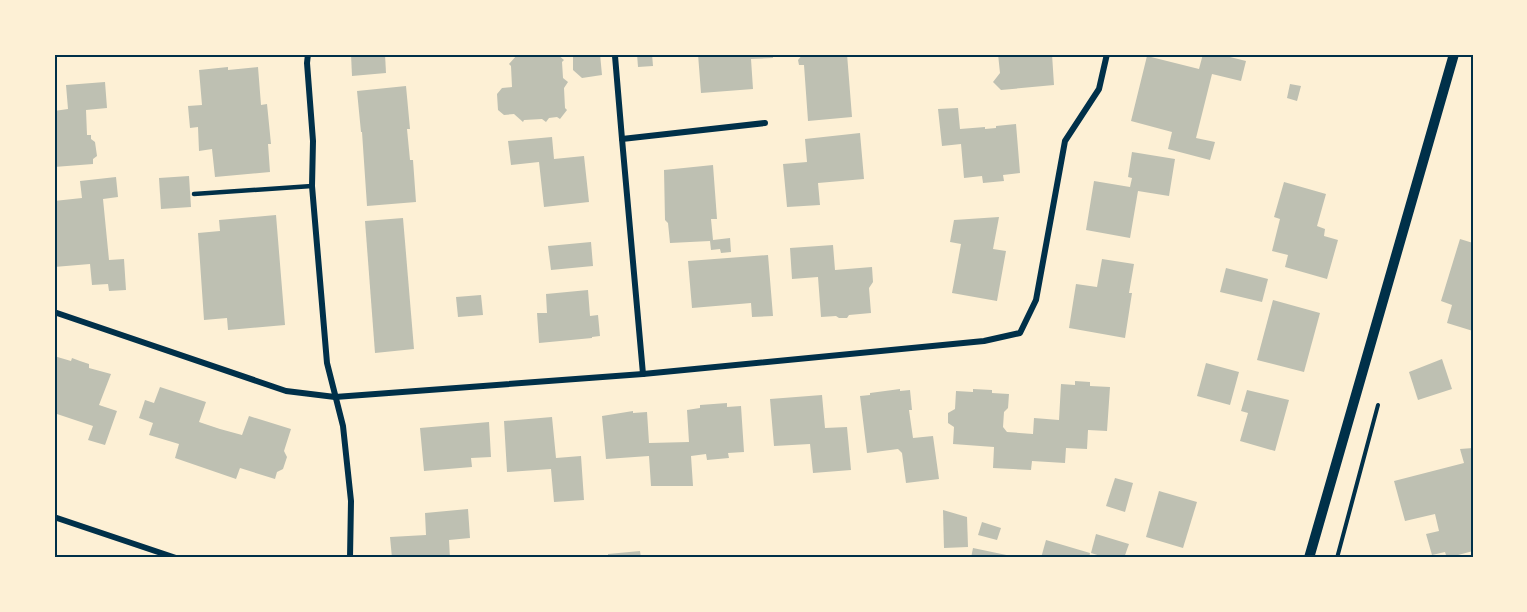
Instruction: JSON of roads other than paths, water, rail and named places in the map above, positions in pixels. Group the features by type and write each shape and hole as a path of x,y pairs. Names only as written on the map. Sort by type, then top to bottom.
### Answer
{"street":[{"path":"308,54 314,141 312,186 327,363 343,426 351,501 350,558"},
{"path":"54,312 286,391 335,397 643,374 984,341 1020,333 1036,300 1065,141 1099,89 1107,54"},
{"path":"1309,558 1454,54"},
{"path":"615,56 643,374"},
{"path":"622,139 765,123"},
{"path":"54,517 176,558"}],"lane":[{"path":"194,194 312,186"}]}
